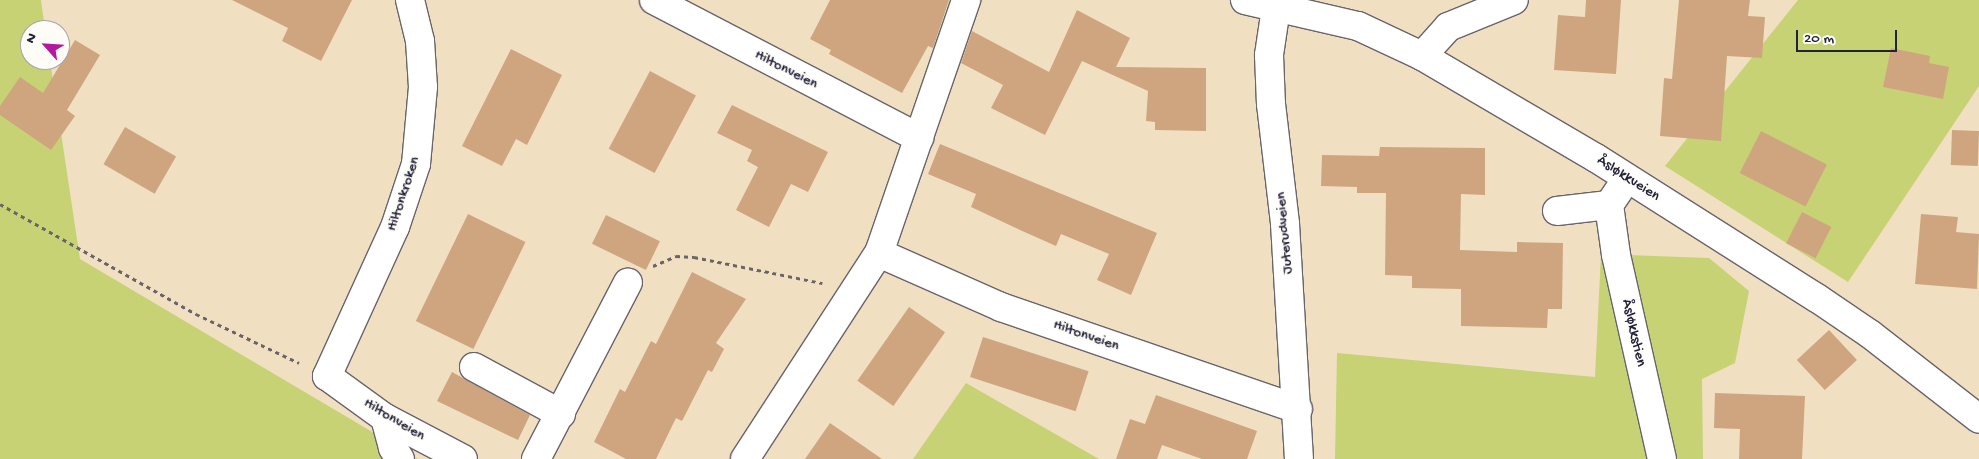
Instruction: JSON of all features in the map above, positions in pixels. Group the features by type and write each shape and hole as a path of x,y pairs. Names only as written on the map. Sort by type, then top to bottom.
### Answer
{"street":[{"name":"Hiltonkroken","path":"327,376 395,226 416,164 424,86 420,41 410,0"},
{"name":"Hiltonveien","path":"654,0 918,138"},
{"path":"745,459 857,290 879,253 966,0"},
{"name":"Åsløkkveien","path":"1245,0 1358,26 1422,56 1626,178 1870,334 1979,419"},
{"path":"1422,56 1448,26 1514,0"},
{"name":"Juterudveien","path":"1276,8 1269,55 1271,104 1285,224 1298,409 1299,459"},
{"path":"1557,211 1609,205 1626,178"},
{"name":"Åsløkkstien","path":"1609,205 1616,255 1662,459"},
{"name":"Hiltonveien","path":"879,253 1001,306 1298,409"},
{"path":"536,459 628,282"},
{"path":"474,367 561,414"},
{"name":"Hiltonveien","path":"327,376 385,418 463,459"},
{"path":"385,418 393,448 400,459"}],"path":[{"path":"0,204 196,314 327,376"},
{"path":"628,282 663,260 685,256 857,290"}],"green space":[{"path":"0,0 41,0 44,20 20,20 20,70 52,70 80,259 418,459 0,459"},
{"path":"1798,0 1979,0 1979,86 1848,282 1665,166"},
{"path":"1601,254 1709,258 1749,291 1735,363 1702,379 1703,459 1335,459 1337,353 1595,377"},
{"path":"966,383 1099,459 913,459"}],"building":[{"path":"232,0 352,0 321,61 282,41 288,28"},
{"path":"830,0 949,0 933,48 928,46 902,93 829,54 831,50 810,39"},
{"path":"1586,0 1621,0 1616,74 1554,70 1558,15 1585,17"},
{"path":"1679,0 1750,0 1748,16 1765,17 1762,58 1727,56 1721,141 1660,136 1664,78 1672,79"},
{"path":"1077,10 1130,38 1116,67 1206,68 1206,131 1155,130 1155,122 1146,121 1148,91 1082,61 1045,135 991,108 1003,85 961,63 972,31 1049,72"},
{"path":"75,40 100,55 67,110 75,116 51,150 0,115 0,106 20,77 43,93 57,70 70,70 70,48"},
{"path":"1891,48 1930,56 1929,63 1949,67 1943,99 1883,87"},
{"path":"511,49 562,75 527,145 516,139 502,166 462,146"},
{"path":"650,71 696,95 655,173 609,149"},
{"path":"732,105 828,152 808,192 791,184 769,227 736,210 758,167 747,161 752,150 717,133"},
{"path":"125,127 176,156 155,194 104,164"},
{"path":"1952,130 1979,131 1978,166 1951,165"},
{"path":"1761,131 1827,165 1806,206 1740,173"},
{"path":"940,144 1157,233 1131,295 1097,280 1109,254 1061,234 1056,246 971,207 976,194 928,174"},
{"path":"1380,147 1485,148 1485,195 1461,194 1460,250 1517,252 1517,242 1563,243 1562,309 1548,309 1547,328 1461,326 1461,289 1412,288 1412,276 1385,275 1386,193 1357,193 1357,187 1321,186 1322,155 1379,156"},
{"path":"1802,212 1831,227 1816,258 1786,243"},
{"path":"468,214 526,242 473,349 416,321"},
{"path":"1921,214 1958,217 1956,232 1979,234 1977,289 1915,284"},
{"path":"606,215 660,241 646,270 592,244"},
{"path":"692,272 746,299 716,343 724,349 712,372 708,370 682,421 676,418 656,459 626,459 594,442 620,389 625,392 651,341 656,344"},
{"path":"909,307 945,332 893,406 857,381"},
{"path":"1829,330 1857,360 1825,390 1797,360"},
{"path":"983,337 1089,371 1076,411 970,377"},
{"path":"452,372 530,415 518,440 437,401"},
{"path":"1715,393 1805,396 1802,459 1739,459 1740,429 1714,428"},
{"path":"1156,395 1257,431 1247,459 1202,459 1162,445 1157,459 1116,459 1130,419 1145,424"},
{"path":"830,423 882,459 805,459"}]}
